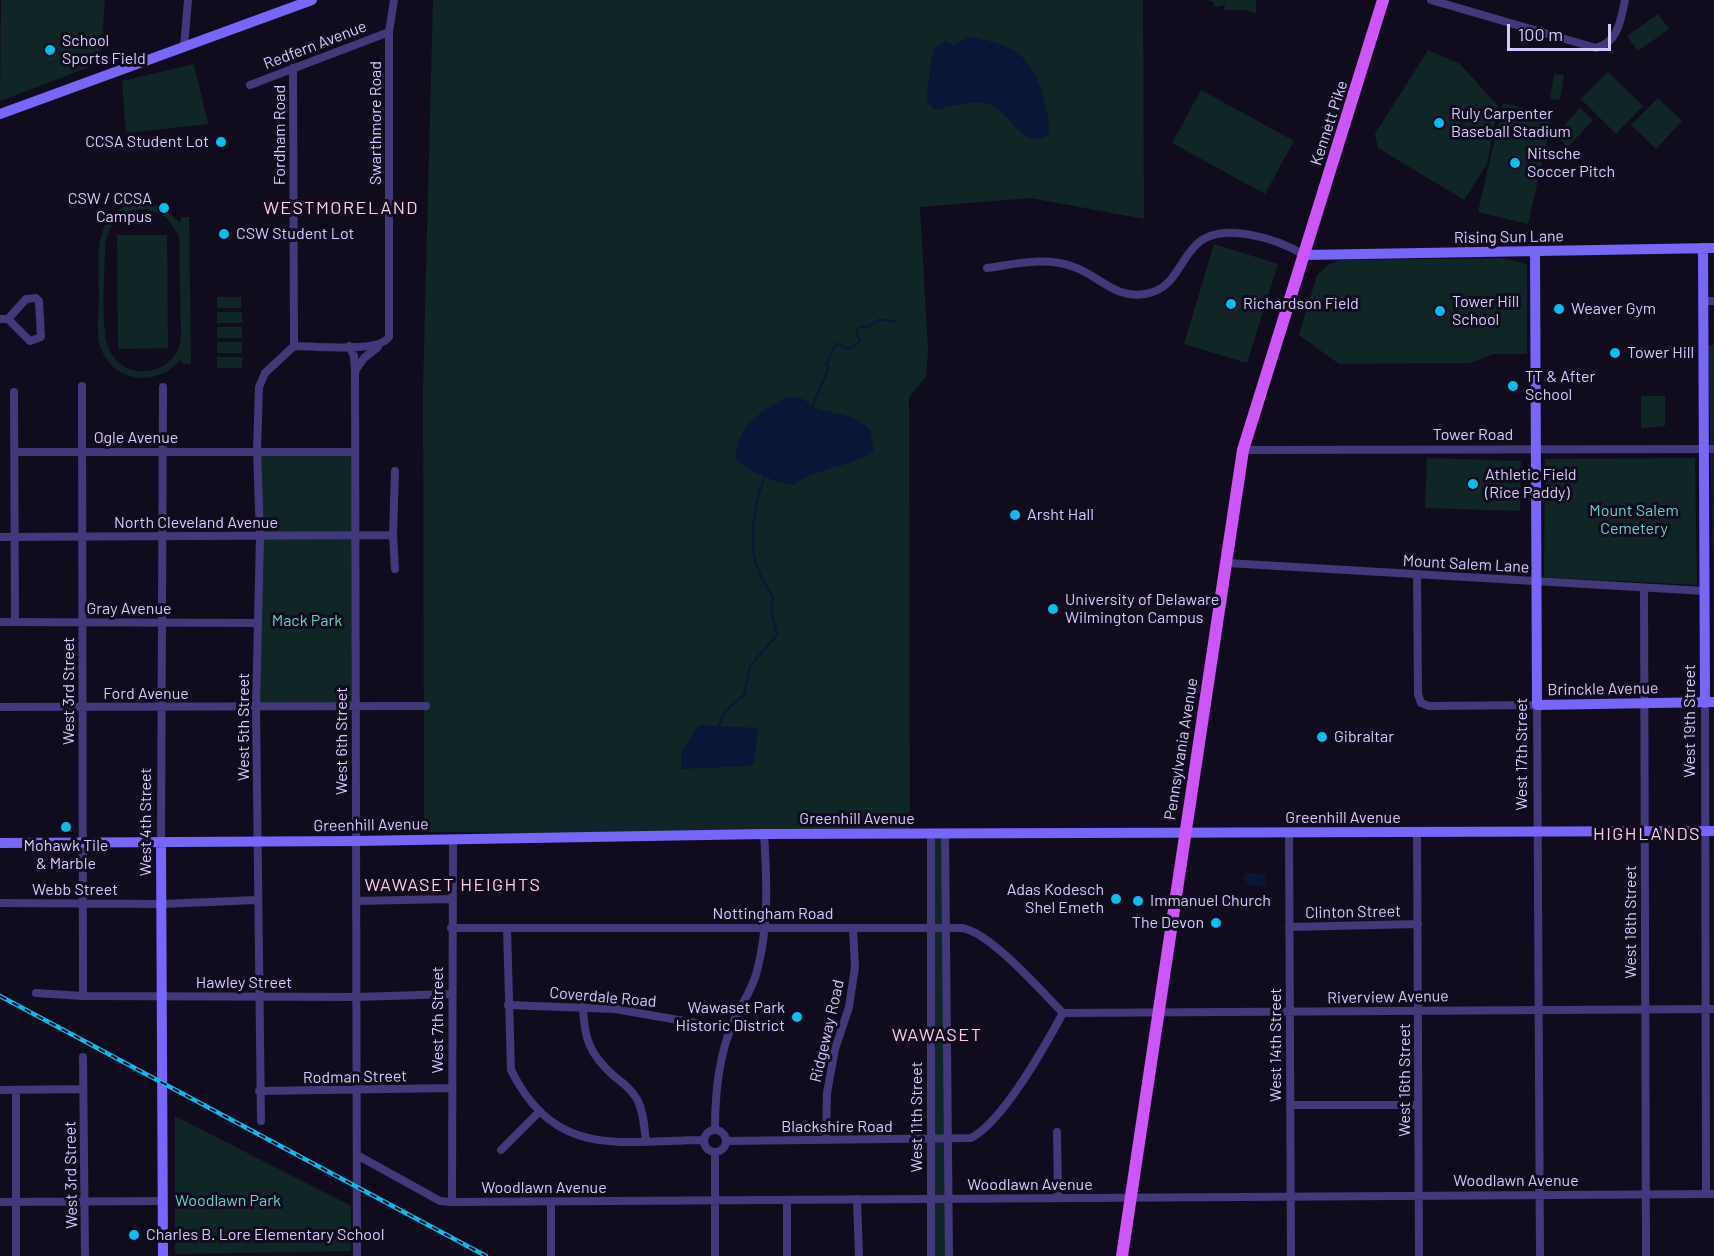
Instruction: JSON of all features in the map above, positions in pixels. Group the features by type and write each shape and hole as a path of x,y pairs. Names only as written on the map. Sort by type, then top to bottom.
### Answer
{"main road":[{"name":"Kennett Pike","path":"1304,255 1383,0"},
{"name":"Pennsylvania Avenue","path":"1122,1256 1243,450 1304,255"}],"street":[{"path":"184,47 188,0"},
{"path":"0,114 312,0"},
{"name":"Swarthmore Road","path":"381,345 389,337 391,318 389,32 394,0"},
{"path":"1431,0 1596,48 1604,45 1616,33 1625,0"},
{"name":"Redfern Avenue","path":"250,85 389,32"},
{"name":"Fordham Road","path":"293,68 294,346"},
{"path":"987,268 1052,261 1075,267 1112,290 1130,295 1146,294 1170,284 1196,245 1224,232 1240,233 1292,247 1304,255"},
{"name":"Rising Sun Lane","path":"1304,255 1708,248"},
{"name":"West 19th Street","path":"1708,248 1709,301 1702,448 1709,702 1710,831 1704,1009 1710,1194"},
{"name":"West 17th Street","path":"1535,251 1540,1256"},
{"path":"36,298 39,301 41,337 30,341 4,319 24,300 36,298"},
{"path":"294,346 381,345"},
{"path":"355,372 364,358 381,345"},
{"name":"West 5th Street","path":"261,1121 257,996 256,707 260,536 256,451 259,387 265,373 294,346"},
{"name":"West 6th Street","path":"349,346 354,356 355,372 357,1256"},
{"name":"West 3rd Street","path":"82,386 83,996"},
{"name":"West 4th Street","path":"163,387 160,842 163,1256"},
{"path":"14,392 15,622"},
{"name":"Tower Road","path":"1243,450 1714,449"},
{"name":"Ogle Avenue","path":"15,452 355,452"},
{"path":"395,471 393,535 395,569"},
{"name":"North Cleveland Avenue","path":"0,537 393,535"},
{"name":"Mount Salem Lane","path":"1227,563 1705,591"},
{"name":"Brinckle Avenue","path":"1417,574 1418,694 1421,703 1429,706 1709,702"},
{"name":"West 18th Street","path":"1644,588 1646,1256"},
{"name":"Gray Avenue","path":"0,622 258,623"},
{"name":"Ford Avenue","path":"0,707 356,708 426,706"},
{"name":"Greenhill Avenue","path":"0,843 356,841 764,834 1710,831"},
{"name":"West 16th Street","path":"1418,832 1419,1256"},
{"name":"West 14th Street","path":"1289,833 1291,1256"},
{"path":"715,1130 717,1082 730,1029 756,975 765,927 764,834"},
{"name":"West 11th Street","path":"931,834 931,1256"},
{"name":"West 11th Street","path":"945,834 949,1256"},
{"name":"West 7th Street","path":"452,1202 451,899 453,838"},
{"path":"356,901 451,899"},
{"name":"Webb Street","path":"0,903 161,904 257,900"},
{"name":"Clinton Street","path":"1289,927 1418,924"},
{"name":"Nottingham Road","path":"451,928 968,929 978,934 1029,978 1062,1013"},
{"path":"507,928 511,1070 521,1090 540,1112 566,1132 581,1138 646,1141 703,1140"},
{"name":"Ridgeway Road","path":"826,1140 827,1093 835,1049 849,1007 855,967 853,928"},
{"name":"Hawley Street","path":"36,993 83,996 357,997 451,994"},
{"name":"Coverdale Road","path":"508,1005 584,1006 659,1015 730,1029"},
{"path":"584,1006 584,1032 593,1053 630,1089 637,1100 643,1113 646,1141"},
{"name":"Riverview Avenue","path":"1062,1013 1714,1009"},
{"name":"Blackshire Road","path":"726,1141 971,1138 981,1133 994,1120 1047,1043 1062,1013"},
{"name":"West 3rd Street","path":"83,1057 85,1256"},
{"name":"Rodman Street","path":"259,1091 452,1088"},
{"path":"0,1090 83,1089"},
{"path":"16,1090 16,1256"},
{"path":"1290,1105 1418,1105"},
{"path":"501,1150 540,1112"},
{"path":"715,1130 722,1133 726,1141 724,1148 715,1152 707,1149 703,1140 707,1133 715,1130"},
{"path":"1057,1132 1058,1198"},
{"path":"715,1152 715,1256"},
{"name":"Woodlawn Avenue","path":"357,1155 440,1201 452,1202 1710,1194"},
{"path":"857,1199 859,1256"},
{"path":"787,1200 787,1256"},
{"path":"0,1202 163,1201"},
{"path":"551,1202 551,1256"}],"green space":[{"name":"School Sports Field","path":"1,0 105,0 100,63 0,101"},
{"path":"433,0 1143,0 1144,219 1031,198 920,207 928,351 926,377 909,397 910,836 424,832 423,387"},
{"path":"1207,0 1256,0 1256,14 1246,10 1224,10 1225,5 1215,7 1213,2"},
{"path":"1658,14 1669,29 1638,51 1627,36"},
{"name":"Ruly Carpenter Baseball Stadium","path":"1428,50 1460,64 1498,106 1487,164 1464,200 1378,148 1375,134"},
{"path":"194,64 208,124 126,133 122,81"},
{"path":"1608,72 1643,106 1616,134 1581,99"},
{"path":"1554,74 1564,75 1560,100 1550,99"},
{"path":"1201,90 1294,141 1265,194 1172,143"},
{"path":"1658,98 1682,121 1656,149 1631,125"},
{"name":"Nitsche Soccer Pitch","path":"1503,103 1553,115 1528,224 1478,212"},
{"path":"1580,108 1593,120 1568,147 1555,135"},
{"path":"144,202 163,207 180,223 181,217 189,217 191,364 182,364 181,358 162,374 151,377 139,378 117,370 102,351 99,338 98,266 101,236 106,223 114,213 127,206","holes":["147,209 166,217 179,236 181,335 172,359 151,371 139,371 127,368 117,361 106,340 104,300 106,239 118,219 131,211"]},
{"path":"117,235 167,235 168,348 118,349"},
{"name":"Richardson Field","path":"1214,244 1278,264 1247,363 1184,344"},
{"path":"1502,258 1527,264 1527,354 1493,354 1470,363 1339,364 1299,335 1317,275 1328,265 1340,260"},
{"path":"217,297 241,297 241,308 217,308"},
{"path":"217,312 242,312 242,323 217,323"},
{"path":"217,327 242,327 242,338 217,338"},
{"path":"217,342 242,342 242,353 217,353"},
{"path":"1708,345 1714,345 1713,565"},
{"path":"217,357 242,357 242,368 217,368"},
{"path":"1641,396 1665,396 1665,426 1641,428"},
{"name":"Mack Park","path":"257,451 355,452 356,708 256,707"},
{"name":"Athletic Field (Rice Paddy)","path":"1427,458 1521,461 1520,511 1425,508"},
{"name":"Mount Salem Cemetery","path":"1695,458 1697,585 1544,577 1545,459"},
{"path":"931,834 945,834 949,1256 931,1256"},
{"name":"Woodlawn Park","path":"175,1116 351,1206 351,1251 175,1254"}],"water":[{"path":"971,36 1009,48 1027,62 1042,91 1050,133 1041,139 1033,139 1025,135 994,106 986,103 935,110 926,101 933,50 945,41 954,45"},
{"path":"787,397 802,399 812,407 854,418 870,429 874,452 802,479 793,485 770,479 749,469 736,459 740,438 745,429 760,414"},
{"path":"701,725 758,728 754,763 748,766 681,769 681,754 697,727"},
{"path":"1247,873 1266,874 1266,887 1248,885 1243,877"}],"waterway":[{"path":"812,407 829,367 826,364 836,344 848,349 860,342 857,334 858,328 868,327 880,319 895,322"},
{"path":"718,726 727,709 744,695 750,666 777,635 771,608 773,598 758,569 753,544 755,510 764,479"}],"railway":[{"path":"0,996 486,1256"}],"place":[{"name":"School Sports Field","path":"50,50"},
{"name":"Ruly Carpenter Baseball Stadium","path":"1439,123"},
{"name":"CCSA Student Lot","path":"221,142"},
{"name":"Nitsche Soccer Pitch","path":"1515,163"},
{"name":"CSW / CCSA Campus","path":"164,208"},
{"name":"CSW Student Lot","path":"224,234"},
{"name":"Richardson Field","path":"1231,304"},
{"name":"Weaver Gym","path":"1559,309"},
{"name":"Tower Hill School","path":"1440,311"},
{"name":"Tower Hill","path":"1615,353"},
{"name":"TT & After School","path":"1513,386"},
{"name":"Athletic Field (Rice Paddy)","path":"1473,484"},
{"name":"Arsht Hall","path":"1015,515"},
{"name":"University of Delaware Wilmington Campus","path":"1053,609"},
{"name":"Gibraltar","path":"1322,737"},
{"name":"Mohawk Tile & Marble","path":"66,827"},
{"name":"Adas Kodesch Shel Emeth","path":"1116,899"},
{"name":"Immanuel Church","path":"1138,901"},
{"name":"The Devon","path":"1216,923"},
{"name":"Wawaset Park Historic District","path":"797,1017"},
{"name":"Charles B. Lore Elementary School","path":"134,1235"}],"district":[{"name":"WESTMORELAND","path":"341,208"},
{"name":"HIGHLANDS","path":"1647,834"},
{"name":"WAWASET HEIGHTS","path":"453,885"},
{"name":"WAWASET","path":"937,1035"}]}
